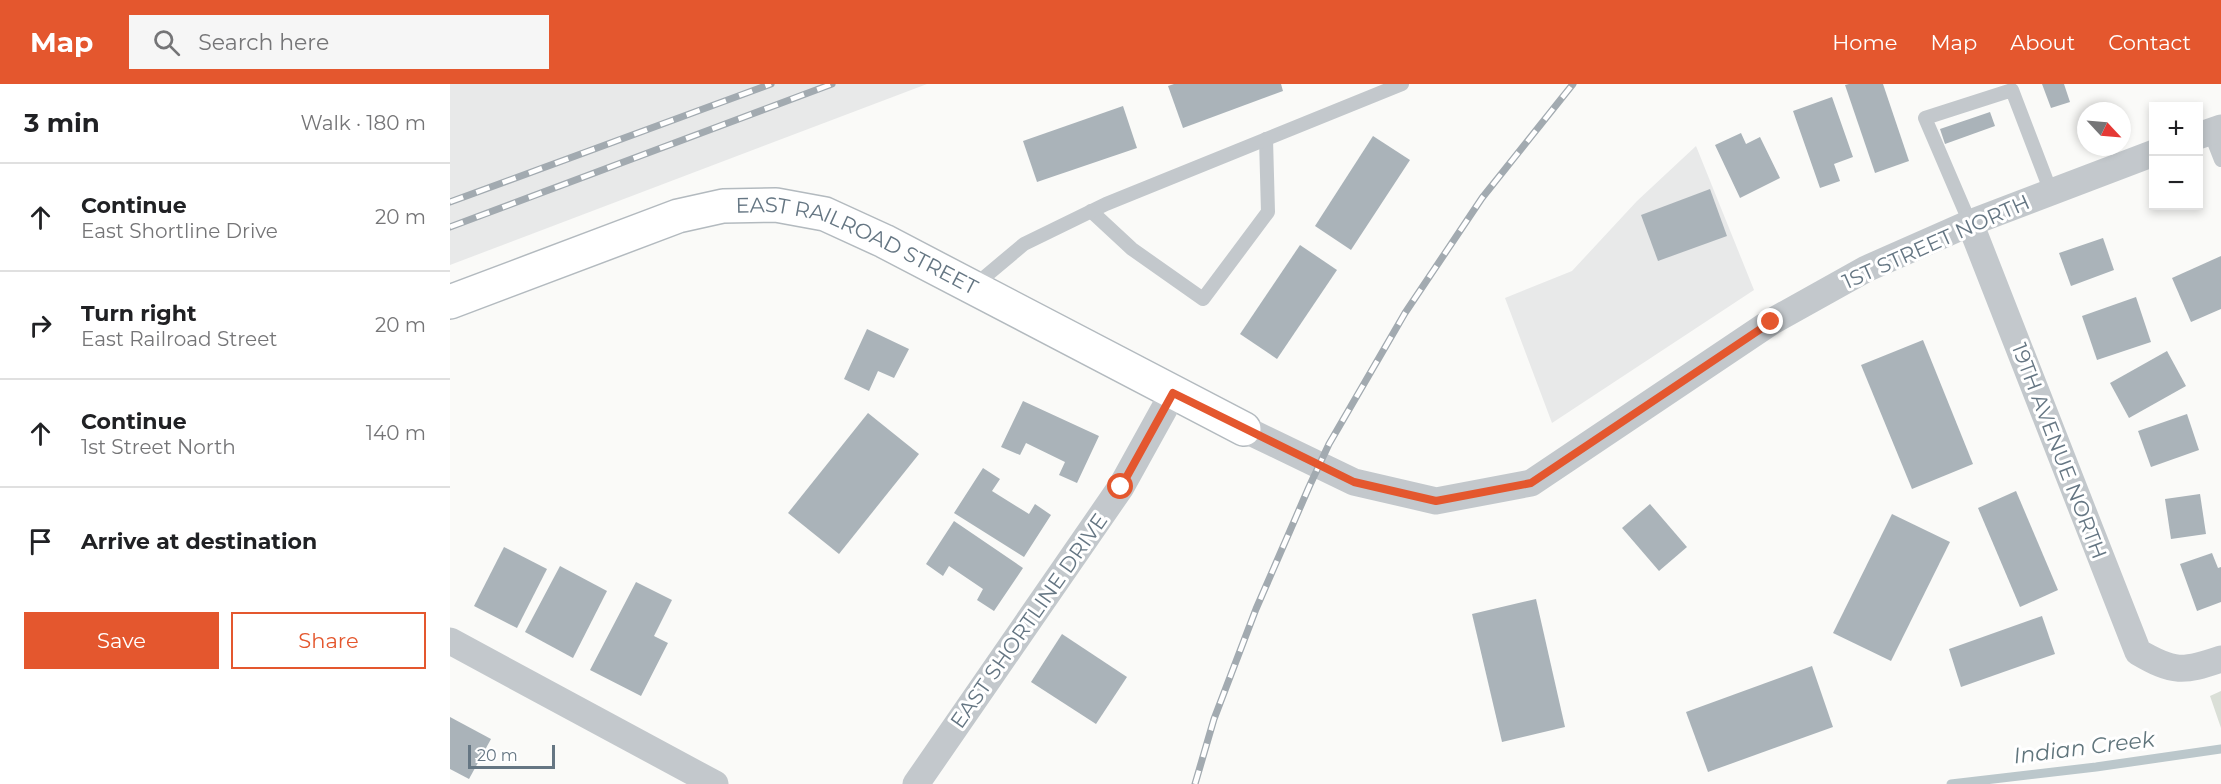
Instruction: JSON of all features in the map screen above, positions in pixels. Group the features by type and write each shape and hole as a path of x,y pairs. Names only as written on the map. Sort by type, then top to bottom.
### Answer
{"street":[{"name":"1ST STREET NORTH","path":"1244,429 1354,482 1436,501 1531,483 1771,322 1866,269 1970,223 2149,155"},
{"name":"EAST RAILROAD STREET","path":"450,302 678,216 723,206 776,205 825,214 884,240 1244,429"},
{"name":"19TH AVENUE NORTH","path":"1970,223 2138,652 2162,666 2191,669 2221,659"},
{"name":"EAST SHORTLINE DRIVE","path":"916,784 1121,487 1173,393"},
{"path":"450,641 715,784"}],"lane":[{"path":"974,286 1024,244 1092,211 1402,84"},
{"path":"1970,223 1925,118 2012,90 2051,192"},
{"path":"2210,132 2221,160"},
{"path":"1092,211 1132,249 1203,299 1268,212 1266,139"}],"shaded area":[{"path":"450,84 927,84 450,265"},
{"path":"1696,146 1754,290 1552,423 1505,298 1572,271 1637,201"},
{"path":"2221,691 2221,728 2210,696"}],"building":[{"path":"1174,84 1281,84 1283,91 1183,128 1168,86"},
{"path":"1883,84 1909,161 1875,173 1845,85"},
{"path":"2042,84 2064,84 2070,102 2051,108"},
{"path":"1832,97 1853,157 1834,164 1840,181 1820,188 1793,111"},
{"path":"1123,106 1137,148 1037,182 1023,141"},
{"path":"1990,112 1995,126 1945,144 1940,129"},
{"path":"1741,133 1746,144 1760,137 1780,178 1740,198 1715,145"},
{"path":"1373,136 1410,160 1351,250 1315,226"},
{"path":"1710,189 1727,236 1658,261 1641,215"},
{"path":"2103,238 2114,270 2071,286 2059,253"},
{"path":"1300,245 1337,270 1277,359 1240,334"},
{"path":"2221,256 2221,309 2191,322 2172,278"},
{"path":"2136,297 2151,342 2097,360 2082,316"},
{"path":"867,329 909,349 894,378 878,371 869,391 844,379"},
{"path":"1923,340 1973,464 1912,489 1861,365"},
{"path":"2167,351 2186,386 2129,418 2110,383"},
{"path":"1023,401 1099,436 1077,483 1059,475 1065,462 1026,443 1020,455 1001,447"},
{"path":"868,413 919,454 839,554 788,513"},
{"path":"2187,414 2199,450 2151,467 2138,431"},
{"path":"983,468 1000,479 992,491 1029,514 1035,504 1051,515 1024,557 954,513"},
{"path":"2016,491 2058,590 2020,607 1978,508"},
{"path":"2200,494 2206,534 2171,539 2165,499"},
{"path":"1650,504 1687,547 1659,571 1622,528"},
{"path":"1892,514 1950,542 1891,661 1833,633"},
{"path":"954,521 1023,568 994,611 977,600 983,589 949,566 943,576 926,564"},
{"path":"504,547 547,569 517,628 474,606"},
{"path":"2212,553 2218,568 2221,567 2221,602 2197,611 2180,564"},
{"path":"560,566 607,591 573,658 525,632"},
{"path":"636,582 672,600 654,636 668,643 641,696 590,670"},
{"path":"1536,599 1565,727 1502,742 1472,614"},
{"path":"2042,616 2055,654 1961,687 1949,649"},
{"path":"1062,634 1127,677 1096,724 1031,682"},
{"path":"1812,666 1833,727 1708,772 1686,712"},
{"path":"450,717 491,739 469,779 450,769"}],"waterway":[{"name":"Indian Creek","path":"1951,784 2221,749"}],"railway":[{"path":"450,202 771,84"},
{"path":"450,227 832,84"},
{"path":"1195,784 1214,719 1256,609 1329,444 1405,313 1482,198 1573,84"}],"route":[{"path":"1121,487 1173,393 1354,482 1436,501 1531,483 1771,322"}]}
